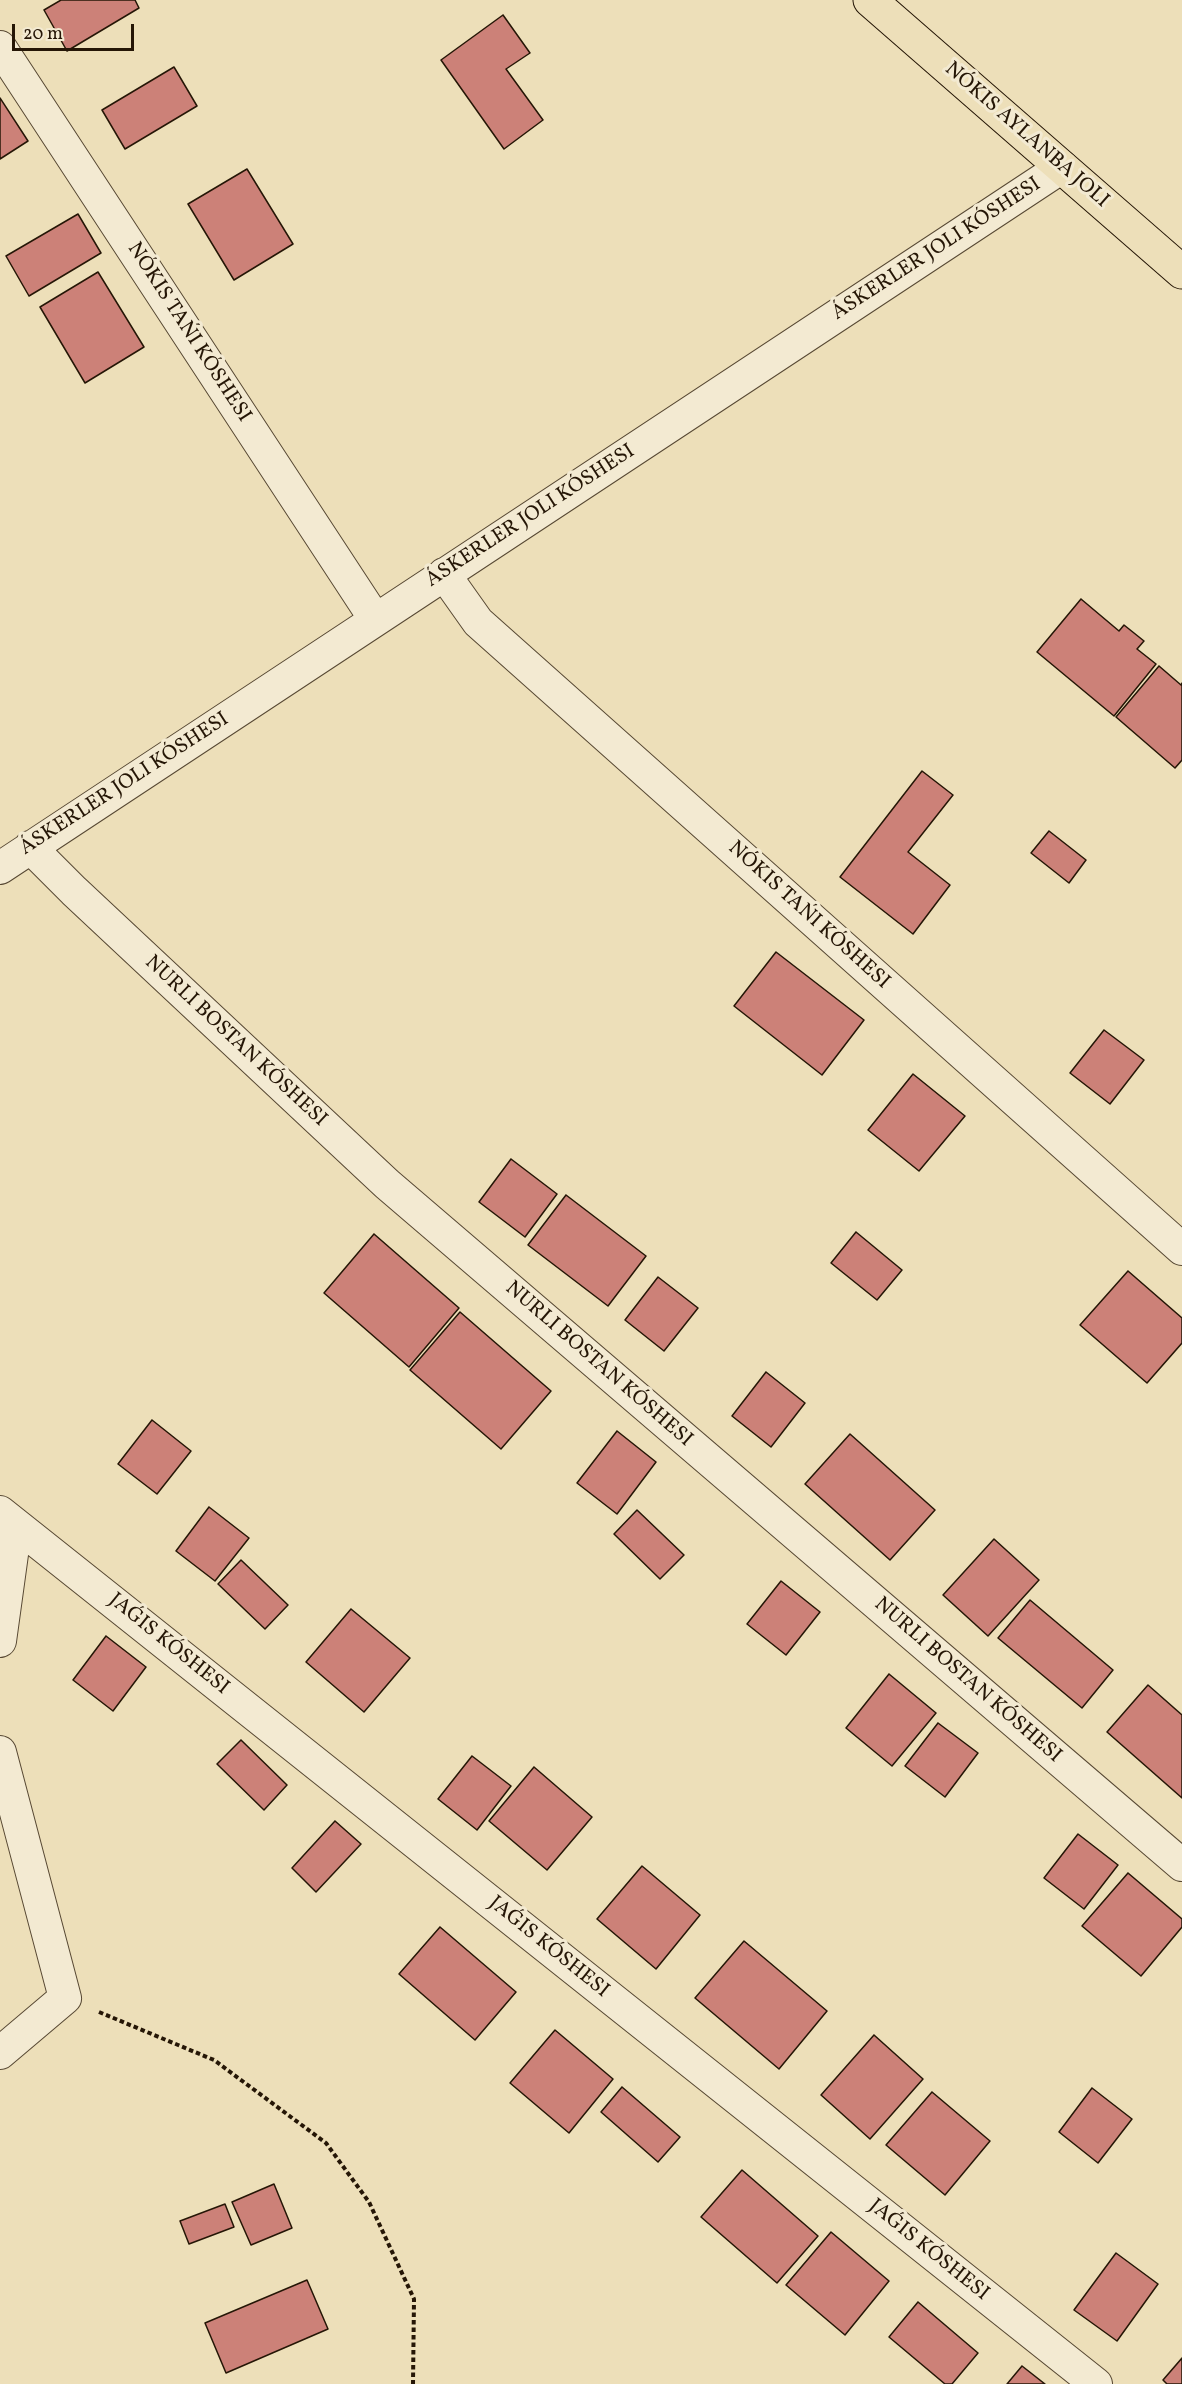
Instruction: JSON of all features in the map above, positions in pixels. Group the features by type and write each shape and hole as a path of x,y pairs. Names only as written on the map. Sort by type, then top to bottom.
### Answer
{"main road":[{"path":"870,0 1182,272"}],"street":[{"path":"0,47 375,619"},
{"path":"0,867 1062,167"},
{"path":"444,574 478,622 1182,1249"},
{"path":"30,847 387,1184 1182,1865"},
{"path":"0,1641 8,1518"},
{"path":"8,1518 1095,2384"},
{"path":"0,1752 65,1998 0,2053"}],"path":[{"path":"65,1998 214,2060 326,2143 369,2202 414,2299 413,2384"}],"building":[{"path":"61,0 135,0 139,8 67,51 44,10"},
{"path":"503,15 530,53 506,69 543,120 504,149 441,60"},
{"path":"174,67 197,106 125,149 102,110"},
{"path":"0,98 28,141 0,159"},
{"path":"247,169 293,244 234,280 188,204"},
{"path":"78,214 101,253 29,296 6,256"},
{"path":"98,272 144,347 85,383 40,307"},
{"path":"1081,599 1119,631 1124,625 1144,641 1137,649 1156,664 1114,716 1037,652"},
{"path":"1159,666 1181,685 1182,683 1182,760 1175,768 1116,717"},
{"path":"922,771 953,795 908,852 950,885 913,934 840,877"},
{"path":"1049,831 1086,860 1069,883 1031,853"},
{"path":"776,952 864,1020 822,1075 734,1006"},
{"path":"1104,1030 1144,1060 1110,1104 1070,1073"},
{"path":"913,1074 965,1116 919,1171 868,1130"},
{"path":"511,1159 557,1194 525,1237 479,1202"},
{"path":"566,1195 646,1256 608,1306 528,1245"},
{"path":"856,1232 902,1270 877,1300 831,1263"},
{"path":"374,1234 459,1308 409,1367 324,1293"},
{"path":"1128,1271 1182,1318 1182,1343 1147,1383 1080,1325"},
{"path":"658,1277 698,1308 664,1351 625,1320"},
{"path":"460,1312 551,1391 501,1449 410,1370"},
{"path":"766,1372 805,1403 771,1447 732,1416"},
{"path":"152,1420 191,1451 157,1494 118,1464"},
{"path":"617,1431 656,1462 617,1514 577,1483"},
{"path":"850,1434 935,1510 890,1560 805,1484"},
{"path":"209,1507 249,1538 215,1581 176,1551"},
{"path":"637,1510 684,1555 660,1579 614,1534"},
{"path":"994,1539 1039,1580 988,1636 943,1595"},
{"path":"241,1560 288,1605 265,1629 218,1584"},
{"path":"781,1581 820,1612 786,1655 747,1624"},
{"path":"1030,1600 1113,1670 1082,1708 998,1638"},
{"path":"351,1609 410,1658 364,1712 306,1662"},
{"path":"106,1636 146,1667 113,1711 73,1680"},
{"path":"889,1674 936,1713 892,1766 846,1728"},
{"path":"1148,1685 1182,1715 1182,1798 1107,1732"},
{"path":"938,1723 978,1753 945,1797 905,1766"},
{"path":"241,1740 287,1785 264,1810 217,1764"},
{"path":"472,1756 511,1786 477,1830 438,1799"},
{"path":"534,1767 592,1817 547,1870 489,1821"},
{"path":"335,1821 361,1844 316,1892 292,1868"},
{"path":"1078,1834 1118,1865 1084,1909 1044,1878"},
{"path":"642,1866 700,1915 656,1969 597,1919"},
{"path":"1128,1873 1182,1919 1182,1927 1141,1976 1082,1926"},
{"path":"440,1927 516,1992 475,2040 399,1974"},
{"path":"744,1941 827,2011 779,2069 695,1998"},
{"path":"555,2030 613,2079 569,2133 510,2083"},
{"path":"874,2035 923,2079 870,2139 821,2095"},
{"path":"622,2087 680,2137 658,2162 601,2112"},
{"path":"1092,2088 1132,2119 1098,2163 1059,2132"},
{"path":"932,2092 990,2141 945,2195 886,2145"},
{"path":"742,2170 818,2236 777,2283 701,2217"},
{"path":"274,2184 292,2228 251,2245 232,2202"},
{"path":"225,2204 234,2227 189,2244 180,2221"},
{"path":"831,2232 889,2281 845,2335 786,2285"},
{"path":"1116,2253 1158,2284 1117,2341 1074,2310"},
{"path":"307,2280 328,2329 226,2373 205,2323"},
{"path":"918,2302 978,2353 952,2384 945,2384 889,2337"},
{"path":"1182,2358 1182,2384 1167,2384 1163,2380"},
{"path":"1022,2366 1045,2384 1007,2384"}]}
